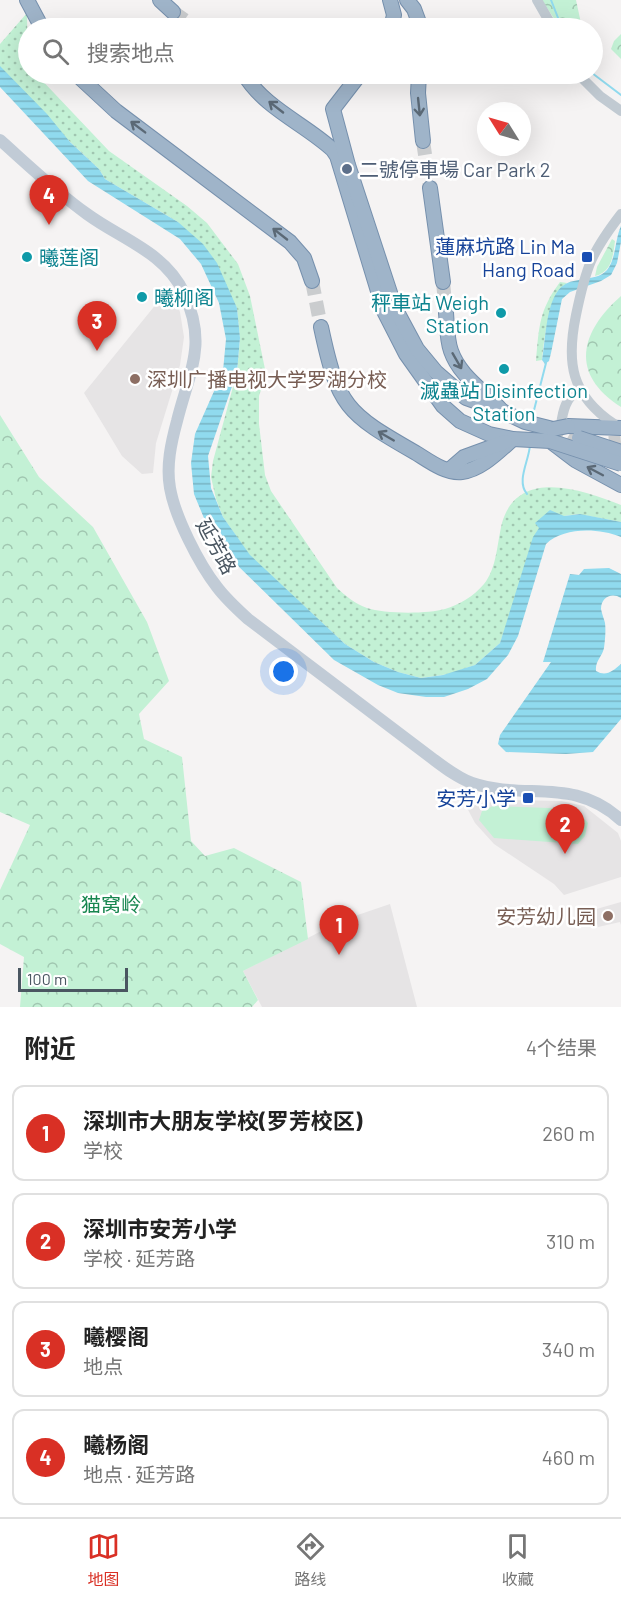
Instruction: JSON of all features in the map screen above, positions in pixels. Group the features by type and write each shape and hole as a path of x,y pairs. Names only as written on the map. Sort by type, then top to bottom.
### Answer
{"highway":[{"path":"27,0 37,18"},
{"path":"160,0 173,12"},
{"path":"390,0 393,18"},
{"path":"407,0 417,18"},
{"path":"86,84 101,98 290,242 304,258 312,281"},
{"path":"250,84 262,96 315,135 337,156 384,311 401,334 444,380 466,398 522,421 621,452"},
{"path":"352,84 333,109 348,165 395,308 401,334 423,381 443,406 460,421 479,430 516,440"},
{"path":"418,84 423,141"},
{"path":"430,188 443,282"},
{"path":"446,313 450,350 465,374 490,397 496,409"},
{"path":"321,327 333,377 348,407 374,429 449,470 464,457 516,440 578,425 617,426"},
{"path":"479,430 480,418 496,409"},
{"path":"555,432 621,464"},
{"path":"555,432 575,460 618,483"}],"main road":[{"name":"延芳路","path":"0,140 87,214 149,252 173,276 183,292 195,330 196,345 194,366 181,404 170,451 170,488 180,521 216,586 227,599 248,619 433,759 471,783 497,788 568,793 596,802 621,820"}],"street":[{"path":"537,0 547,18"},
{"path":"588,84 621,111"},
{"path":"617,426 593,408 579,388 571,356 585,273 599,244 621,214"},
{"path":"555,432 568,398 579,388"}],"shaded area":[{"name":"深圳广播电视大学罗湖分校","path":"170,287 180,312 184,337 180,365 156,443 153,473 142,474 122,456 84,393"},
{"path":"506,800 561,801 584,806 618,833 621,841 621,877 564,895 554,884 494,844 475,823 466,806"},
{"name":"安芳幼儿园","path":"621,902 621,925 620,922 598,927 593,910"},
{"path":"390,904 417,1007 262,1007 243,971 343,920"}],"green space":[{"path":"542,0 576,0 580,18 554,18"},
{"path":"18,23 18,84 45,84 109,151 187,206 207,223 238,264 250,296 266,374 259,396 259,424 265,475 271,491 337,588 344,594 363,606 395,612 437,611 461,602 484,584 492,571 502,523 510,506 522,494 537,489 553,487 571,489 621,505 621,522 578,514 564,516 540,528 500,643 475,665 449,674 421,678 374,662 345,644 250,556 223,517 216,499 211,477 213,461 237,372 240,339 237,308 178,222 105,179 99,169 67,139 0,67 0,44"},
{"path":"621,34 621,59 611,49 614,41"},
{"path":"612,239 615,241 611,263 605,271 595,276 597,267"},
{"path":"560,282 567,283 556,297 552,307 542,360 536,361 541,319 548,301"},
{"path":"621,296 621,407 604,394 593,381 587,367 586,353 589,338 596,324"},
{"name":"猫窝岭","path":"0,415 39,477 93,527 147,622 169,681 139,714 144,739 182,757 191,841 205,856 234,848 301,882 308,939 243,971 258,1000 252,1007 20,1007 24,957 0,944 0,890 30,825 0,812"},
{"path":"493,806 576,809 588,823 585,836 578,844 494,838 479,820 482,811"}],"water":[{"path":"0,66 47,114 70,142 99,169 105,179 178,222 203,244 217,263 237,308 240,338 237,372 208,456 211,488 223,517 250,555 345,644 374,662 421,678 443,675 475,665 500,643 533,537 539,528 535,523 550,510 564,516 580,514 621,522 621,537 602,532 582,531 562,534 546,544 518,636 508,655 487,679 468,689 444,697 398,693 378,685 334,660 232,560 206,523 194,494 191,463 195,434 223,371 226,339 219,303 201,264 180,239 88,181 0,87"},
{"path":"621,226 617,263 611,275 570,292 562,299 549,361 545,364 542,360 546,326 558,290 570,282 596,277 607,270"},
{"path":"609,568 621,574 621,598 608,597 601,605 605,623 605,639 596,671 606,673 621,664 621,719 593,752 566,754 506,752 498,744 500,735 551,662 543,662 570,574 579,575 584,569"}],"waterway":[{"path":"551,0 558,18"},
{"path":"603,81 621,95"},
{"path":"532,418 546,363"},
{"path":"527,494 523,477 530,445"}],"tunnel":[{"path":"173,12 182,18"},
{"path":"423,141 430,188"},
{"path":"312,281 321,327"},
{"path":"443,282 446,313"},
{"path":"561,425 563,434 584,446"},
{"path":"609,443 621,442"}],"place":[{"name":"二號停車場 Car Park 2","path":"347,169"},
{"name":"曦杨阁","path":"49,225"},
{"name":"曦莲阁","path":"27,257"},
{"name":"蓮麻坑路 Lin Ma Hang Road","path":"587,257"},
{"name":"曦柳阁","path":"142,297"},
{"name":"秤車站 Weigh Station","path":"501,313"},
{"name":"曦樱阁","path":"97,351"},
{"name":"滅蟲站 Disinfection Station","path":"504,369"},
{"name":"深圳广播电视大学罗湖分校","path":"135,379"},
{"name":"安芳小学","path":"528,798"},
{"name":"深圳市安芳小学","path":"565,854"},
{"name":"安芳幼儿园","path":"608,916"},
{"name":"深圳市大朋友学校(罗芳校区)","path":"339,955"}]}
